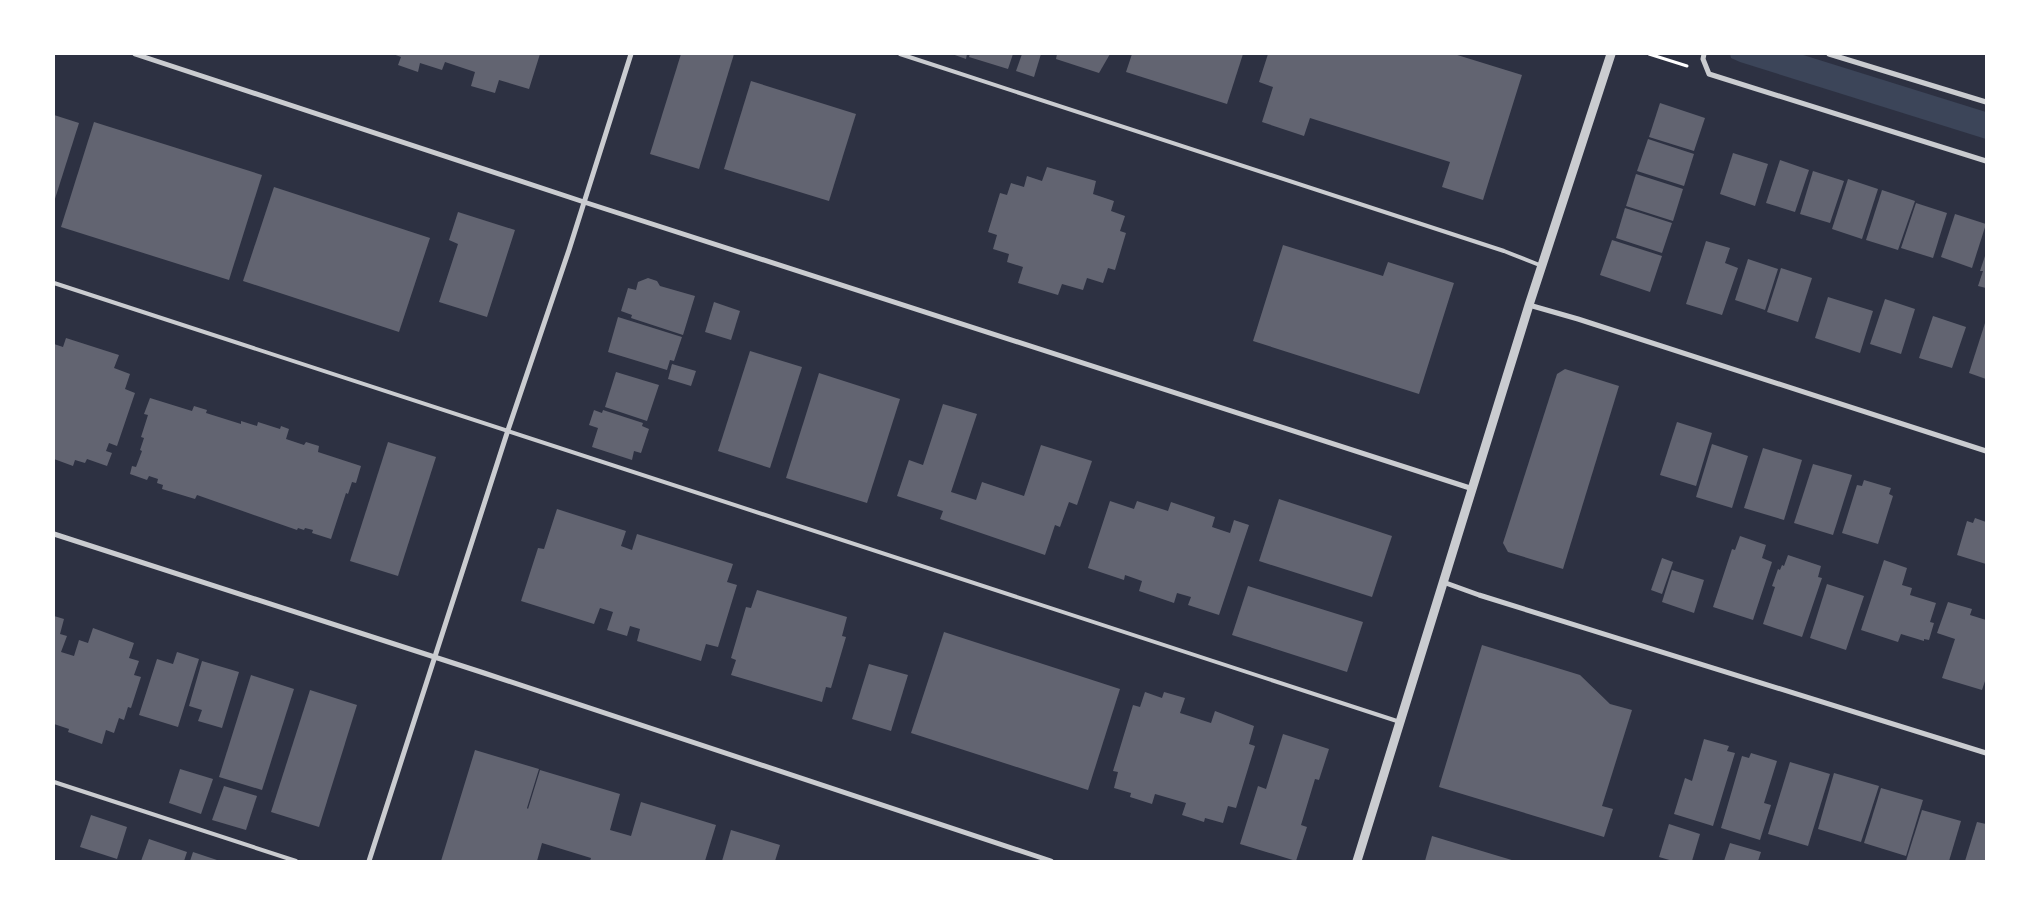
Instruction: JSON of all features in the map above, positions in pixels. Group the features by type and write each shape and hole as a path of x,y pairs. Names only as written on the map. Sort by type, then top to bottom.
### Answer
{"street":[{"path":"135,54 584,202 1473,489"},
{"path":"369,861 631,54"},
{"path":"1357,861 1529,305 1611,54"},
{"path":"1704,54 1703,60 1709,74 1986,161"},
{"path":"1829,54 1986,102"},
{"path":"1529,305 1986,451"},
{"path":"54,534 435,657 1051,861"},
{"path":"1443,582 1478,595 1986,753"}],"lane":[{"path":"900,54 1504,251 1542,266"},
{"path":"54,283 1400,722"},
{"path":"54,782 296,861"}],"path":[{"path":"1649,54 1709,74"}],"shaded area":[{"path":"1730,54 1800,54 1986,112 1986,139 1740,62 1731,58"}],"building":[{"path":"393,54 540,54 529,89 499,80 495,93 471,86 475,72 445,62 442,70 420,63 418,72 398,65 401,57"},
{"path":"681,54 734,54 699,169 650,154"},
{"path":"952,54 967,54 966,59"},
{"path":"970,54 1013,54 1008,69 969,57"},
{"path":"1022,54 1041,54 1034,77 1016,71"},
{"path":"1057,54 1110,54 1099,73 1056,59"},
{"path":"1132,54 1243,54 1227,104 1126,72"},
{"path":"1268,54 1454,54 1522,75 1483,200 1442,187 1450,162 1310,118 1304,136 1262,122 1273,87 1259,82"},
{"path":"751,81 856,114 829,201 724,169"},
{"path":"1660,103 1705,118 1694,151 1649,137"},
{"path":"54,115 79,123 54,202"},
{"path":"94,122 262,175 229,280 61,227"},
{"path":"1648,139 1694,154 1684,186 1637,171"},
{"path":"1733,153 1768,164 1755,206 1720,194"},
{"path":"1780,160 1809,170 1795,212 1766,203"},
{"path":"1047,167 1096,181 1093,194 1114,201 1111,211 1125,216 1120,231 1126,233 1115,270 1108,268 1103,283 1087,278 1083,290 1062,284 1058,295 1018,283 1023,267 1007,262 1009,254 993,249 997,235 988,232 1000,193 1007,195 1011,183 1024,187 1027,176 1042,181"},
{"path":"1813,171 1844,181 1830,223 1800,214"},
{"path":"1636,174 1683,189 1673,221 1626,206"},
{"path":"1848,179 1878,189 1862,239 1832,229"},
{"path":"274,187 430,238 399,332 243,281"},
{"path":"1882,190 1915,201 1898,250 1866,240"},
{"path":"1916,203 1947,213 1933,258 1901,248"},
{"path":"1625,208 1672,223 1662,253 1616,238"},
{"path":"458,212 515,230 487,317 439,302 458,244 449,240"},
{"path":"1955,214 1986,224 1972,268 1941,257"},
{"path":"1612,240 1662,256 1650,292 1600,275"},
{"path":"1706,241 1730,248 1725,263 1738,268 1722,315 1686,304"},
{"path":"1283,245 1383,276 1388,262 1454,283 1419,394 1253,341"},
{"path":"1986,253 1986,288 1978,286 1983,271 1980,271"},
{"path":"1748,259 1778,269 1765,310 1735,300"},
{"path":"1781,268 1812,278 1798,322 1767,312"},
{"path":"648,278 657,281 660,286 695,296 683,335 631,318 632,315 621,311 628,288 636,290 638,282"},
{"path":"1828,297 1873,311 1860,353 1815,338"},
{"path":"1885,299 1915,309 1901,354 1870,344"},
{"path":"714,302 740,311 731,340 705,332"},
{"path":"1933,316 1966,327 1952,368 1919,358"},
{"path":"618,317 682,337 674,361 670,360 667,370 608,352"},
{"path":"1986,320 1986,379 1969,373"},
{"path":"66,338 119,355 114,368 130,374 125,389 135,393 117,446 109,443 106,451 112,453 107,466 87,459 85,463 75,460 73,466 54,459 54,344 63,347"},
{"path":"750,351 802,367 770,468 718,451"},
{"path":"672,364 696,371 691,386 668,379"},
{"path":"1565,369 1619,386 1563,569 1508,552 1503,543 1557,374"},
{"path":"616,372 659,385 647,421 605,407"},
{"path":"819,373 900,399 867,503 786,478"},
{"path":"150,398 192,411 194,406 207,410 206,413 241,424 241,421 257,426 258,422 280,429 281,426 289,429 286,439 304,445 306,442 319,446 318,452 361,466 356,483 352,482 348,494 346,493 331,539 312,533 313,530 298,528 297,530 197,495 195,499 162,489 163,485 157,483 158,479 149,476 147,480 130,474 132,466 136,467 142,451 140,450 144,438 141,437 148,415 144,414"},
{"path":"943,404 977,414 951,492 976,500 982,482 1024,496 1041,445 1092,461 1077,505 1069,502 1060,527 1055,525 1045,555 940,519 943,511 897,496 909,460 923,465"},
{"path":"594,410 602,413 603,410 643,423 642,426 649,429 641,453 634,451 632,460 592,447 598,428 589,425"},
{"path":"1677,422 1712,433 1696,486 1660,475"},
{"path":"388,442 436,457 398,576 350,561"},
{"path":"1712,444 1748,456 1732,508 1696,497"},
{"path":"1763,448 1802,460 1784,520 1744,508"},
{"path":"1813,464 1852,475 1833,535 1794,523"},
{"path":"1864,480 1891,488 1889,494 1893,496 1878,544 1842,533 1857,485 1862,486"},
{"path":"1279,499 1392,536 1372,597 1259,561"},
{"path":"1110,501 1134,509 1137,501 1168,511 1171,502 1215,517 1212,527 1230,533 1234,520 1249,525 1219,615 1188,605 1191,597 1177,593 1174,603 1139,591 1142,581 1125,575 1124,580 1088,568"},
{"path":"557,509 626,531 621,546 632,550 637,534 733,564 727,582 737,585 718,647 706,644 701,661 637,641 640,629 630,626 627,636 607,630 613,612 600,608 594,624 521,601 538,548 544,549"},
{"path":"1975,518 1986,522 1986,564 1957,555 1967,521 1973,523"},
{"path":"1740,536 1766,545 1762,558 1772,562 1753,620 1713,607 1732,549 1735,550"},
{"path":"1788,555 1821,566 1818,577 1822,578 1802,637 1763,624 1775,587 1772,586 1778,569 1780,570 1782,565 1784,566"},
{"path":"1662,558 1673,562 1662,594 1651,590"},
{"path":"1884,560 1907,568 1902,585 1912,588 1910,595 1936,603 1930,622 1934,623 1929,640 1924,639 1924,641 1901,634 1898,642 1861,630"},
{"path":"1672,570 1704,580 1694,613 1662,602"},
{"path":"1827,584 1864,596 1846,650 1810,638"},
{"path":"1248,586 1363,622 1347,672 1232,635"},
{"path":"757,590 847,617 842,636 846,637 831,688 826,687 822,702 731,675 736,660 731,658 746,607 751,608"},
{"path":"1948,602 1972,609 1970,615 1986,620 1986,678 1982,690 1942,678 1955,639 1937,633"},
{"path":"54,616 64,619 60,634 67,636 61,652 74,656 79,640 88,643 93,628 134,643 129,658 139,661 134,675 141,677 131,708 128,707 124,720 119,718 114,733 106,730 102,744 68,732 69,729 54,724"},
{"path":"944,632 1120,689 1088,790 911,733"},
{"path":"1482,645 1580,675 1610,704 1632,710 1602,806 1613,809 1604,837 1439,787"},
{"path":"177,652 199,659 178,727 139,715 157,659 173,664"},
{"path":"202,661 239,672 222,728 198,721 202,710 189,706"},
{"path":"869,664 908,675 891,731 852,719"},
{"path":"251,675 294,689 262,790 219,777"},
{"path":"310,690 357,705 319,827 271,812"},
{"path":"1145,692 1162,698 1164,692 1185,698 1180,713 1211,723 1215,711 1254,726 1249,744 1255,746 1236,808 1228,806 1223,823 1205,818 1204,822 1182,815 1186,803 1155,794 1152,804 1130,797 1131,793 1114,788 1118,772 1113,771 1133,705 1140,707"},
{"path":"1283,734 1329,749 1319,780 1315,779 1301,825 1307,827 1296,861 1240,844 1258,786 1266,789"},
{"path":"1704,739 1729,746 1727,751 1735,753 1713,826 1674,814 1685,778 1692,781"},
{"path":"475,750 539,769 528,809 540,770 620,794 610,830 631,836 641,802 716,825 705,861 590,861 591,858 542,843 537,861 441,861"},
{"path":"1751,753 1777,761 1764,803 1771,805 1760,840 1721,828 1742,756 1749,758"},
{"path":"1790,762 1830,774 1808,846 1768,834"},
{"path":"180,769 213,779 201,814 169,803"},
{"path":"1834,773 1879,786 1861,842 1818,829"},
{"path":"224,786 257,796 246,830 212,820"},
{"path":"1881,788 1923,800 1906,856 1864,843"},
{"path":"1922,810 1961,821 1949,861 1906,861"},
{"path":"91,815 127,827 117,859 80,847"},
{"path":"1977,822 1986,824 1986,861 1965,861"},
{"path":"1669,824 1700,834 1692,861 1673,861 1659,857"},
{"path":"731,830 780,845 775,861 722,861"},
{"path":"1432,836 1515,861 1425,861"},
{"path":"149,839 187,852 184,861 141,861"},
{"path":"1730,843 1761,852 1758,861 1724,861"},
{"path":"193,852 220,861 190,861"}]}
